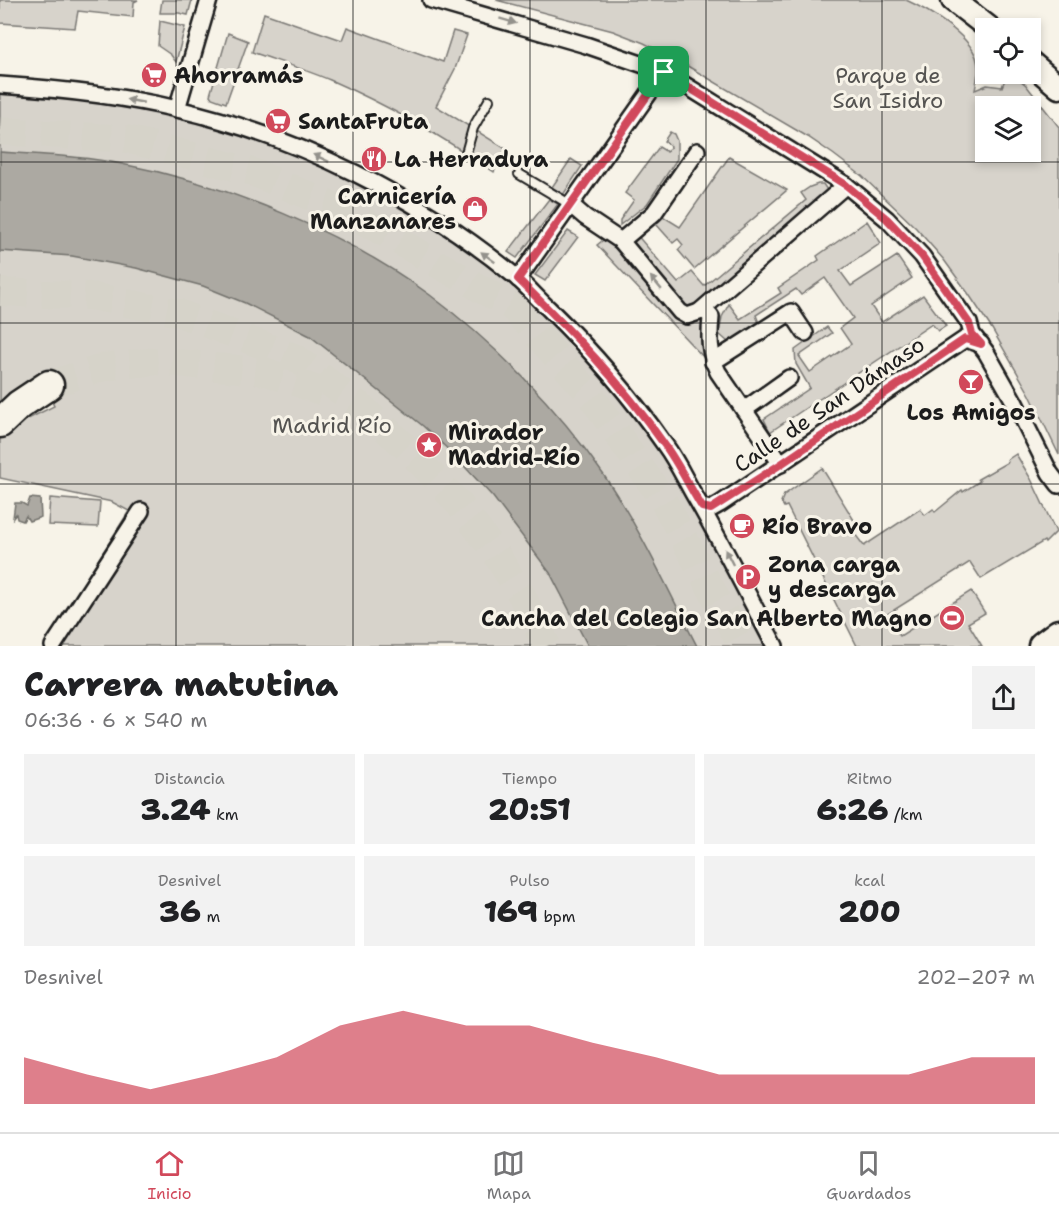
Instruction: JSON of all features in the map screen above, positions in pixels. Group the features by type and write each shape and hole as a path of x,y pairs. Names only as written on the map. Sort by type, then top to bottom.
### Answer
{"highway":[{"path":"0,423 19,405 49,385"},
{"path":"1043,646 1059,633"}],"street":[{"path":"177,109 209,0"},
{"path":"431,0 586,45 664,72 846,185 887,219 922,256 969,323 972,334 981,344 1015,403 1050,474 1059,485"},
{"path":"953,0 976,18"},
{"path":"1041,71 1059,87"},
{"path":"518,279 664,72"},
{"path":"0,85 111,96 177,109 260,134 319,157 404,199 466,240 518,279 579,339 625,392 666,446 702,507 775,646"},
{"path":"621,241 654,213 697,150"},
{"path":"699,312 846,185"},
{"path":"571,205 621,241 680,312 687,316 705,310 709,312 711,317 709,339 713,362 781,464"},
{"path":"713,362 791,312 805,333"},
{"path":"969,323 969,333 965,339 981,344"},
{"name":"Calle de San Dámaso","path":"702,507 711,509 720,504 965,339"},
{"path":"744,410 789,378"},
{"path":"53,646 141,511"},
{"path":"1036,646 1059,633"}],"lane":[{"path":"466,153 473,128 489,100"},
{"path":"519,174 571,205"}],"green space":[{"path":"0,0 138,0 134,2 133,17 78,11 75,28 0,23"},
{"path":"162,0 192,0 188,15 160,13"},
{"name":"Parque de San Isidro","path":"496,0 906,0 956,31 972,48 975,55 975,90 987,85 1002,87 1003,84 1026,85 1035,96 975,96 975,162 1041,162 1041,104 1059,127 1059,455 1030,395 992,329 944,260 916,228 862,176 833,154 684,64 644,43 613,31"},
{"path":"264,13 342,40 347,27 443,62 453,31 467,35 455,69 436,106 506,149 494,172 434,134 372,100 320,76 252,52"},
{"path":"160,21 185,27 176,62 171,55 158,46"},
{"path":"228,33 248,41 226,103 210,95"},
{"name":"Madrid Río","path":"0,92 70,96 105,101 175,116 276,146 317,161 361,182 433,225 468,250 502,276 564,333 602,374 650,434 702,517 768,646 44,646 129,511 112,502 0,478 0,437 24,421 54,406 38,374 0,406"},
{"path":"670,132 674,134 677,141 677,159 647,204 620,225 620,220 634,200 625,193 659,147 667,152 671,146 664,141"},
{"path":"729,157 787,190 694,269 678,250 683,245 678,239 673,243 656,224 664,217 680,227"},
{"path":"571,159 582,166 563,195 552,187"},
{"path":"818,184 823,184 827,190 826,196 689,311 627,242 636,234 678,283 692,272 704,286 806,200 801,193"},
{"path":"549,199 558,204 517,258 508,252"},
{"path":"867,221 881,243 840,271 851,286 897,256 912,278 871,306 882,322 923,295 946,326 938,331 932,324 770,432 764,419 810,388 796,364 795,350 827,327 832,333 799,356 810,372 851,344 840,328 853,318 825,278 801,295 796,289 756,315 759,323 739,338 728,342 719,334 722,317 729,304 740,319 781,293 778,288 819,260 817,256"},
{"path":"568,231 578,237 545,281 535,275"},
{"path":"607,237 618,245 672,310 705,316 707,361 597,245"},
{"path":"1016,454 1031,479 1056,532 1045,543 1044,541 981,579 970,562 886,615 900,636 971,591 985,613 968,623 982,646 857,646 787,506 784,507 781,502 784,495 822,468 857,525 851,529 864,546 920,509 925,515 933,509 935,512 962,490 963,492 980,481 978,479 1008,462 1007,460"},
{"path":"50,498 100,502 98,527 48,525"}],"shaded area":[{"path":"0,152 107,161 202,184 283,213 322,231 396,272 430,295 501,355 545,401 585,449 603,474 653,558 697,646 588,646 550,573 493,497 423,426 310,336 245,303 203,286 136,268 72,256 0,251"},
{"path":"30,498 40,499 41,517 29,521 26,516 23,521 17,519 16,514 13,518 15,503 27,506"}],"tunnel":[{"path":"0,131 127,139 250,171 350,213 512,307 589,393 663,500 742,646"},
{"path":"0,292 90,296 179,313 296,358 359,405 409,450 459,504 496,554 522,596 547,646"},
{"path":"49,385 104,367 158,361 267,372 329,394"}],"place":[{"name":"Ahorramás","path":"154,75"},
{"name":"SantaFruta","path":"278,121"},
{"name":"La Herradura","path":"374,159"},
{"name":"Carnicería Manzanares","path":"475,209"},
{"name":"Los Amigos","path":"971,382"},
{"name":"Mirador Madrid-Río","path":"429,445"},
{"name":"Río Bravo","path":"742,526"},
{"name":"Zona carga y descarga","path":"748,577"},
{"name":"Cancha del Colegio San Alberto Magno","path":"952,618"}],"route":[{"path":"664,72 846,185 887,219 922,256 969,323 972,334 981,344 965,339 711,509 702,507 666,446 625,392 579,339 518,279 664,72"}]}
